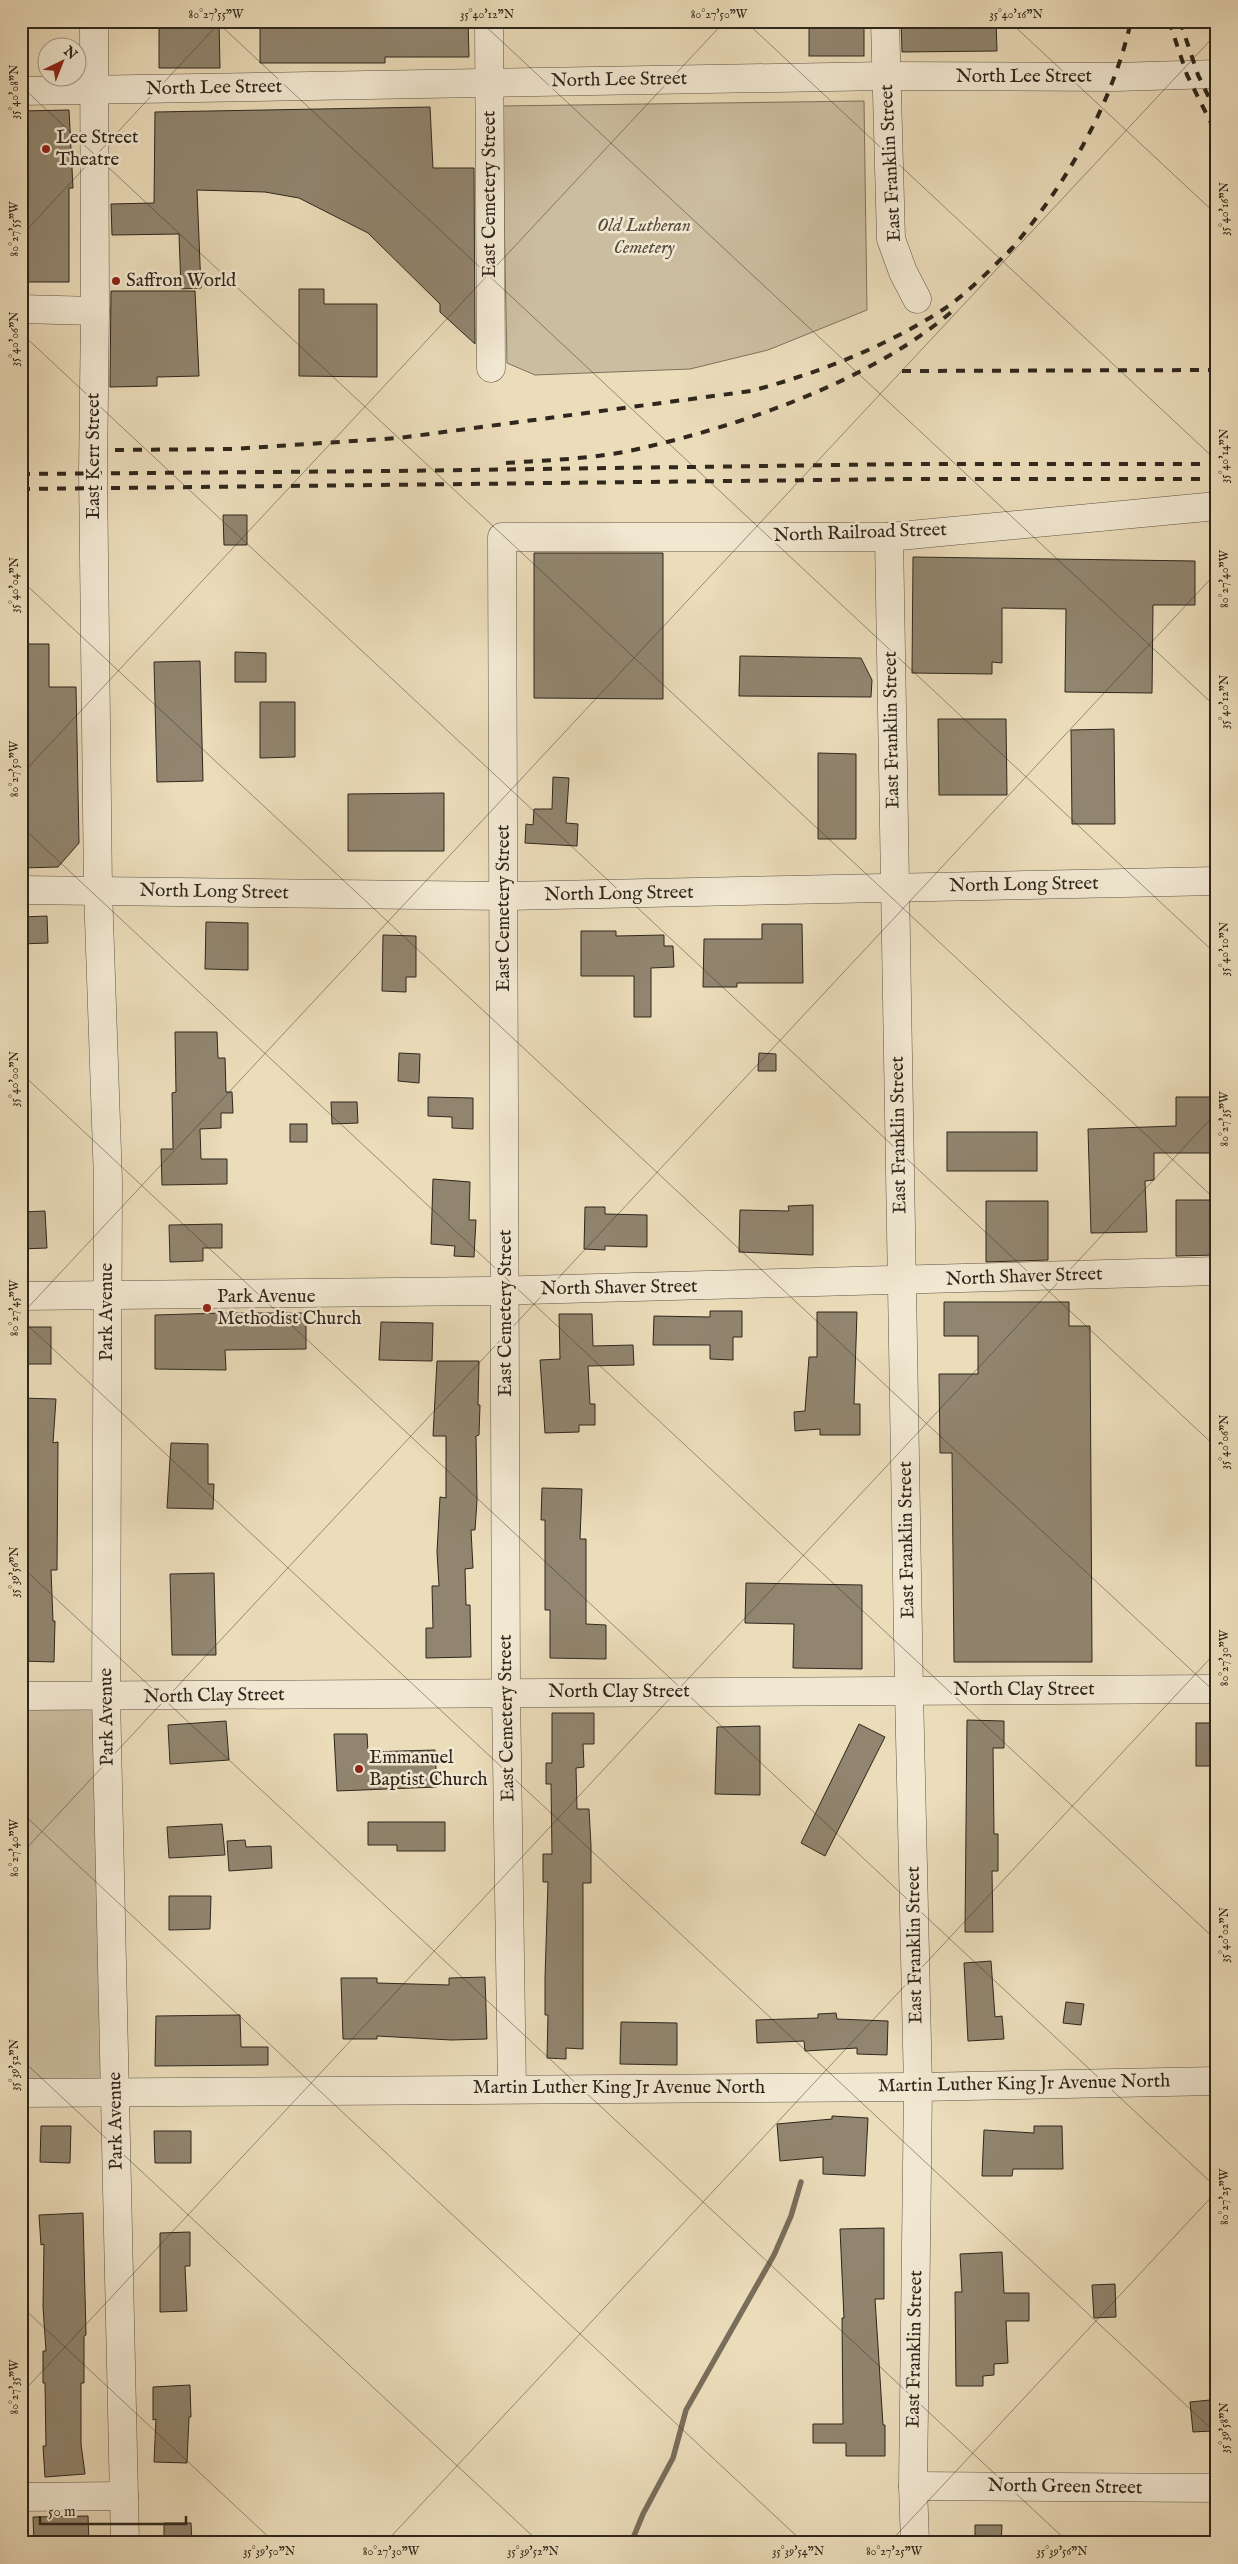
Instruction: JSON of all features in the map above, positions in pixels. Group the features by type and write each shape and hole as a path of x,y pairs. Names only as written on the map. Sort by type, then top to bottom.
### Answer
{"street":[{"name":"East Kerr Street","path":"94,21 95,311 93,473 98,890"},
{"name":"East Cemetery Street","path":"488,21 491,368"},
{"name":"East Franklin Street","path":"885,21 891,239 902,272 917,300"},
{"name":"North Lee Street","path":"21,91 886,76 1115,77 1217,74"},
{"path":"21,310 95,311"},
{"name":"North Railroad Street","path":"502,537 889,536 1217,506"},
{"name":"East Franklin Street","path":"889,536 909,1691 918,2087 913,2486 915,2543"},
{"name":"East Cemetery Street","path":"502,537 506,1692 512,2089"},
{"name":"North Long Street","path":"21,890 503,896 1217,881"},
{"name":"Park Avenue","path":"98,890 108,1181 106,1697 125,2543"},
{"name":"North Shaver Street","path":"21,1296 107,1297 133,1295 506,1291 1217,1271"},
{"name":"North Clay Street","path":"21,1696 1217,1689"},
{"name":"Martin Luther King Jr Avenue North","path":"21,2093 918,2087 1217,2081"},
{"name":"North Green Street","path":"913,2486 1217,2488"},
{"path":"21,2497 124,2496"}],"green space":[{"name":"Old Lutheran Cemetery","path":"864,101 867,310 768,350 690,369 535,375 507,363 502,106"},
{"path":"21,1696 106,1697 116,2092 21,2093"}],"building":[{"path":"159,21 219,21 220,68 159,68"},
{"path":"260,21 468,21 469,57 385,57 385,63 260,63"},
{"path":"809,21 864,21 864,56 809,56"},
{"path":"901,21 996,21 997,51 902,52"},
{"path":"430,107 433,168 474,168 475,344 440,312 440,304 368,233 299,198 265,192 197,190 201,288 181,289 179,234 112,235 111,204 154,203 155,112"},
{"path":"69,110 73,188 69,188 69,282 21,282 21,111"},
{"path":"299,289 324,289 324,304 377,304 377,377 299,376"},
{"path":"111,291 195,291 199,376 157,377 157,386 110,387"},
{"path":"223,515 247,515 247,545 224,545"},
{"path":"534,553 663,553 663,699 534,698"},
{"path":"913,557 1195,561 1195,605 1153,605 1152,693 1065,692 1066,609 1002,608 1002,663 992,662 992,674 912,673"},
{"path":"21,644 49,644 49,687 76,687 79,843 58,867 21,868"},
{"path":"235,652 266,653 266,682 235,682"},
{"path":"740,656 861,658 872,680 871,697 739,696"},
{"path":"200,661 203,781 157,782 154,662"},
{"path":"260,702 295,702 295,757 260,758"},
{"path":"938,719 1006,719 1007,795 939,795"},
{"path":"1114,729 1115,824 1072,824 1071,730"},
{"path":"818,753 856,754 856,839 818,839"},
{"path":"553,777 569,778 566,823 578,824 577,846 525,843 526,824 533,825 534,809 552,809"},
{"path":"444,793 444,851 348,851 348,794"},
{"path":"47,916 48,943 21,944 21,917"},
{"path":"206,922 248,923 248,970 205,969"},
{"path":"762,924 802,924 803,983 737,983 737,987 703,987 704,939 762,939"},
{"path":"581,931 616,931 616,936 664,935 664,946 673,946 674,967 651,968 651,1017 634,1017 634,976 581,976"},
{"path":"383,935 416,936 416,977 406,977 406,992 382,991"},
{"path":"175,1032 217,1032 218,1058 225,1058 226,1092 232,1092 233,1113 221,1113 221,1128 200,1129 201,1159 227,1159 227,1184 162,1185 161,1149 173,1149 172,1093 176,1092"},
{"path":"399,1053 420,1054 419,1083 398,1081"},
{"path":"759,1053 776,1054 776,1071 758,1071"},
{"path":"428,1097 473,1098 473,1129 452,1128 452,1117 428,1116"},
{"path":"1176,1097 1217,1097 1217,1153 1154,1153 1154,1180 1145,1181 1147,1232 1091,1233 1088,1129 1176,1126"},
{"path":"331,1102 357,1102 358,1123 332,1124"},
{"path":"290,1124 307,1124 307,1142 290,1142"},
{"path":"947,1132 1037,1132 1037,1171 947,1171"},
{"path":"433,1179 470,1182 469,1220 476,1220 474,1257 454,1256 455,1246 431,1244"},
{"path":"1176,1200 1217,1200 1217,1255 1176,1256"},
{"path":"986,1201 1048,1201 1048,1260 986,1262"},
{"path":"813,1205 813,1255 739,1252 740,1210 789,1211 788,1206"},
{"path":"585,1207 605,1207 605,1214 647,1215 647,1247 605,1246 605,1250 584,1249"},
{"path":"45,1211 47,1248 21,1249 21,1212"},
{"path":"222,1224 222,1248 203,1248 203,1261 170,1262 169,1225"},
{"path":"944,1302 1069,1302 1069,1326 1090,1326 1092,1662 954,1662 952,1453 940,1453 939,1374 978,1374 978,1336 944,1336"},
{"path":"710,1311 742,1311 742,1337 733,1337 733,1360 710,1359 710,1345 653,1345 654,1316 710,1317"},
{"path":"817,1312 857,1312 854,1404 860,1404 860,1435 820,1435 820,1429 795,1431 794,1412 805,1411 809,1357 817,1357"},
{"path":"306,1313 306,1349 225,1350 226,1370 155,1369 155,1315"},
{"path":"559,1314 592,1314 593,1346 633,1345 634,1365 588,1366 590,1404 595,1404 595,1425 579,1425 579,1432 545,1433 540,1360 560,1359"},
{"path":"381,1322 433,1323 432,1361 379,1360"},
{"path":"21,1327 51,1327 51,1364 21,1364"},
{"path":"437,1361 479,1361 479,1435 476,1436 477,1500 475,1530 471,1530 473,1568 465,1569 466,1605 470,1605 471,1657 426,1658 426,1628 433,1628 432,1586 439,1586 437,1552 440,1497 446,1498 446,1436 433,1436"},
{"path":"21,1398 56,1399 53,1443 58,1442 57,1570 51,1570 53,1621 55,1621 54,1662 21,1661"},
{"path":"171,1443 208,1444 208,1484 214,1484 213,1509 167,1508"},
{"path":"542,1488 582,1489 580,1539 586,1539 586,1624 606,1625 606,1659 550,1658 550,1610 545,1610 545,1520 541,1520"},
{"path":"214,1573 216,1655 172,1655 170,1574"},
{"path":"746,1583 862,1585 862,1669 793,1668 794,1624 745,1623"},
{"path":"552,1713 594,1713 594,1744 583,1744 584,1767 576,1768 577,1809 589,1809 591,1846 591,1883 583,1883 583,2049 566,2048 566,2059 547,2058 548,2015 545,2015 548,1882 543,1882 543,1854 552,1854 551,1784 546,1784 546,1763 552,1763"},
{"path":"967,1720 1004,1721 1004,1748 993,1748 994,1834 998,1834 998,1871 992,1871 993,1932 965,1932"},
{"path":"226,1721 229,1760 170,1764 168,1725"},
{"path":"1196,1723 1217,1723 1217,1766 1196,1766"},
{"path":"859,1724 885,1737 825,1856 801,1843"},
{"path":"760,1726 760,1795 715,1794 717,1727"},
{"path":"334,1734 367,1734 368,1752 435,1750 437,1787 337,1791"},
{"path":"368,1822 445,1822 445,1851 397,1851 397,1845 368,1845"},
{"path":"222,1824 225,1855 169,1858 167,1827"},
{"path":"245,1840 246,1847 271,1846 272,1868 229,1871 227,1841"},
{"path":"169,1896 211,1896 210,1929 169,1930"},
{"path":"991,1961 995,2017 1002,2016 1004,2039 968,2041 964,1963"},
{"path":"485,1977 487,2039 451,2040 377,2036 377,2039 343,2039 341,1978 377,1978 377,1983 449,1985 449,1978"},
{"path":"1066,2002 1084,2004 1081,2025 1063,2023"},
{"path":"836,2013 837,2019 888,2021 887,2055 857,2054 857,2048 805,2051 804,2041 757,2043 756,2020 818,2018 818,2014"},
{"path":"240,2015 241,2047 268,2047 268,2065 155,2066 156,2016"},
{"path":"621,2022 677,2023 677,2065 620,2064"},
{"path":"832,2116 868,2118 865,2176 823,2174 823,2157 780,2161 777,2124 832,2119"},
{"path":"41,2126 71,2126 70,2163 40,2162"},
{"path":"1034,2126 1062,2126 1063,2169 1013,2169 1012,2176 982,2176 984,2130 1034,2133"},
{"path":"154,2131 191,2131 191,2163 155,2163"},
{"path":"83,2213 86,2335 84,2336 84,2383 81,2383 81,2444 85,2474 45,2477 43,2446 46,2446 45,2383 43,2383 43,2351 46,2351 43,2307 44,2244 41,2245 39,2215"},
{"path":"884,2228 884,2299 875,2299 883,2425 885,2425 885,2456 846,2456 846,2443 813,2443 813,2424 843,2424 842,2318 844,2318 840,2229"},
{"path":"190,2232 190,2266 185,2266 187,2311 160,2312 160,2233"},
{"path":"1002,2252 1004,2293 1029,2293 1029,2321 1006,2321 1008,2363 994,2364 994,2375 983,2376 983,2386 956,2386 955,2292 962,2292 960,2254"},
{"path":"1115,2284 1116,2317 1094,2318 1092,2285"},
{"path":"190,2385 191,2417 189,2417 187,2463 154,2462 156,2419 153,2420 153,2387"},
{"path":"1210,2400 1212,2431 1193,2432 1190,2402"},
{"path":"88,2516 89,2543 34,2543 33,2517"},
{"path":"164,2523 191,2523 192,2543 164,2543"},
{"path":"975,2525 1002,2525 1001,2543 975,2543"}],"waterway":[{"path":"631,2543 643,2514 673,2458 686,2410 774,2255 791,2216 801,2182"}],"railway":[{"path":"1008,253 1048,201 1067,173 1083,144 1112,84 1123,53 1131,21"},
{"path":"1169,21 1187,75 1217,135"},
{"path":"1180,21 1198,75 1217,114"},
{"path":"115,450 232,449 399,438 751,391 802,376 851,358 922,323 962,295 1012,248"},
{"path":"506,463 572,459 638,449 721,427 763,413 848,378 887,357 924,333 957,307"},
{"path":"902,371 1217,370"},
{"path":"21,474 909,464 1217,464"},
{"path":"21,489 909,479 1217,479"}],"place":[{"name":"Lee Street Theatre","path":"46,149"},
{"name":"Saffron World","path":"116,281"},
{"name":"Park Avenue Methodist Church","path":"207,1308"},
{"name":"Emmanuel Baptist Church","path":"359,1769"}]}
